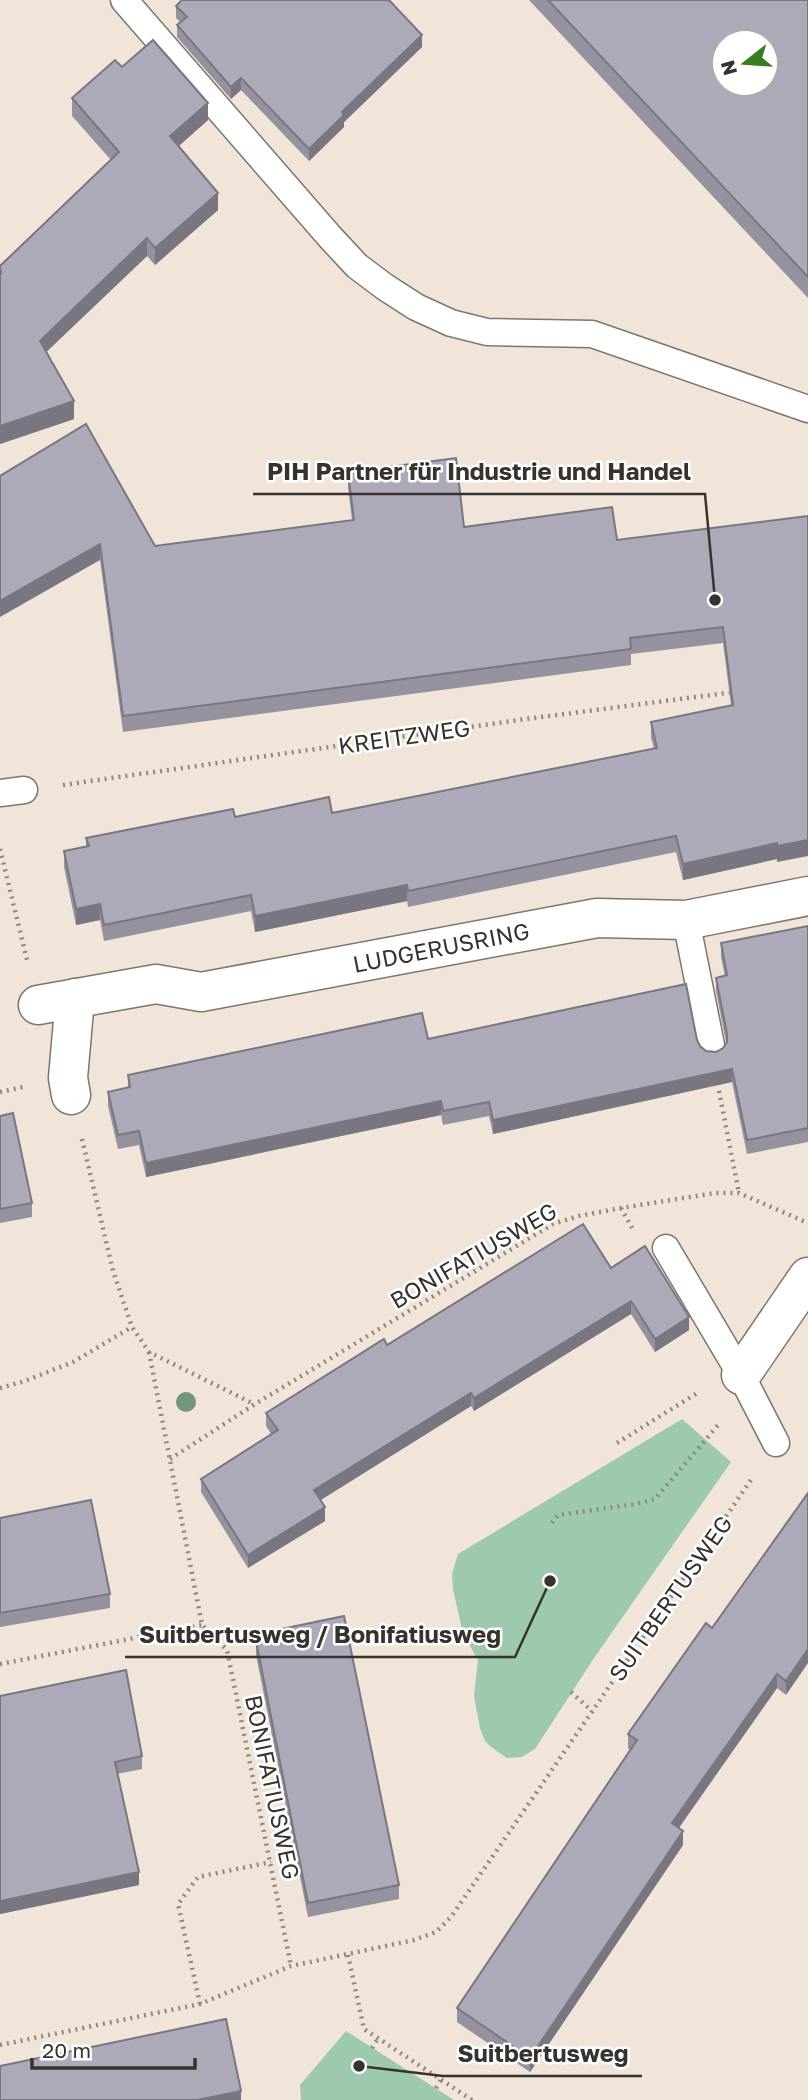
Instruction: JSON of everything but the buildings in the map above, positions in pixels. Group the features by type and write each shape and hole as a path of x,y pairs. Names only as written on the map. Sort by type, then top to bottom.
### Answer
{"street":[{"name":"LUDGERUSRING","path":"38,1005 156,984 201,992 597,918 686,920 808,896"},
{"path":"71,1095 68,1079 75,998"},
{"path":"741,1375 808,1277"}],"lane":[{"path":"124,0 357,266 416,307 451,323 488,332 592,334 808,409"},
{"path":"686,920 712,1050"},
{"path":"666,1248 741,1375 776,1443"}],"path":[{"name":"KREITZWEG","path":"12,792 741,691"},
{"path":"0,849 38,1005"},
{"path":"719,1091 738,1193"},
{"path":"0,1664 202,1625 149,1352 132,1327 113,1271 71,1095"},
{"name":"BONIFATIUSWEG","path":"170,1459 254,1404 553,1224 579,1216 715,1193 738,1193 808,1223"},
{"path":"0,1388 73,1362 132,1327"},
{"path":"149,1352 254,1404"},
{"path":"617,1443 720,1378 741,1375"},
{"path":"552,1523 558,1515 655,1499 718,1426 741,1375"},
{"name":"SUITBERTUSWEG","path":"0,2045 200,2004 291,1966 414,1940 436,1932 451,1917 776,1443"},
{"name":"BONIFATIUSWEG","path":"202,1625 227,1650 291,1966"},
{"path":"571,1692 592,1711"},
{"path":"200,2004 178,1904 198,1877 271,1861"},
{"path":"348,1955 364,2029 472,2100"},
{"path":"372,2048 378,2038"},
{"path":"436,2088 441,2080"}],"green space":[{"path":"682,1419 731,1462 594,1658 535,1749 522,1757 507,1758 485,1741 480,1728 474,1696 478,1660 463,1634 453,1589 452,1574 458,1554"},
{"path":"346,2031 454,2100 301,2100 300,2085"}],"place":[{"name":"PIH Partner für Industrie und Handel","path":"715,600"},
{"name":"Suitbertusweg / Bonifatiusweg","path":"550,1581"},
{"name":"Suitbertusweg","path":"359,2066"}]}
